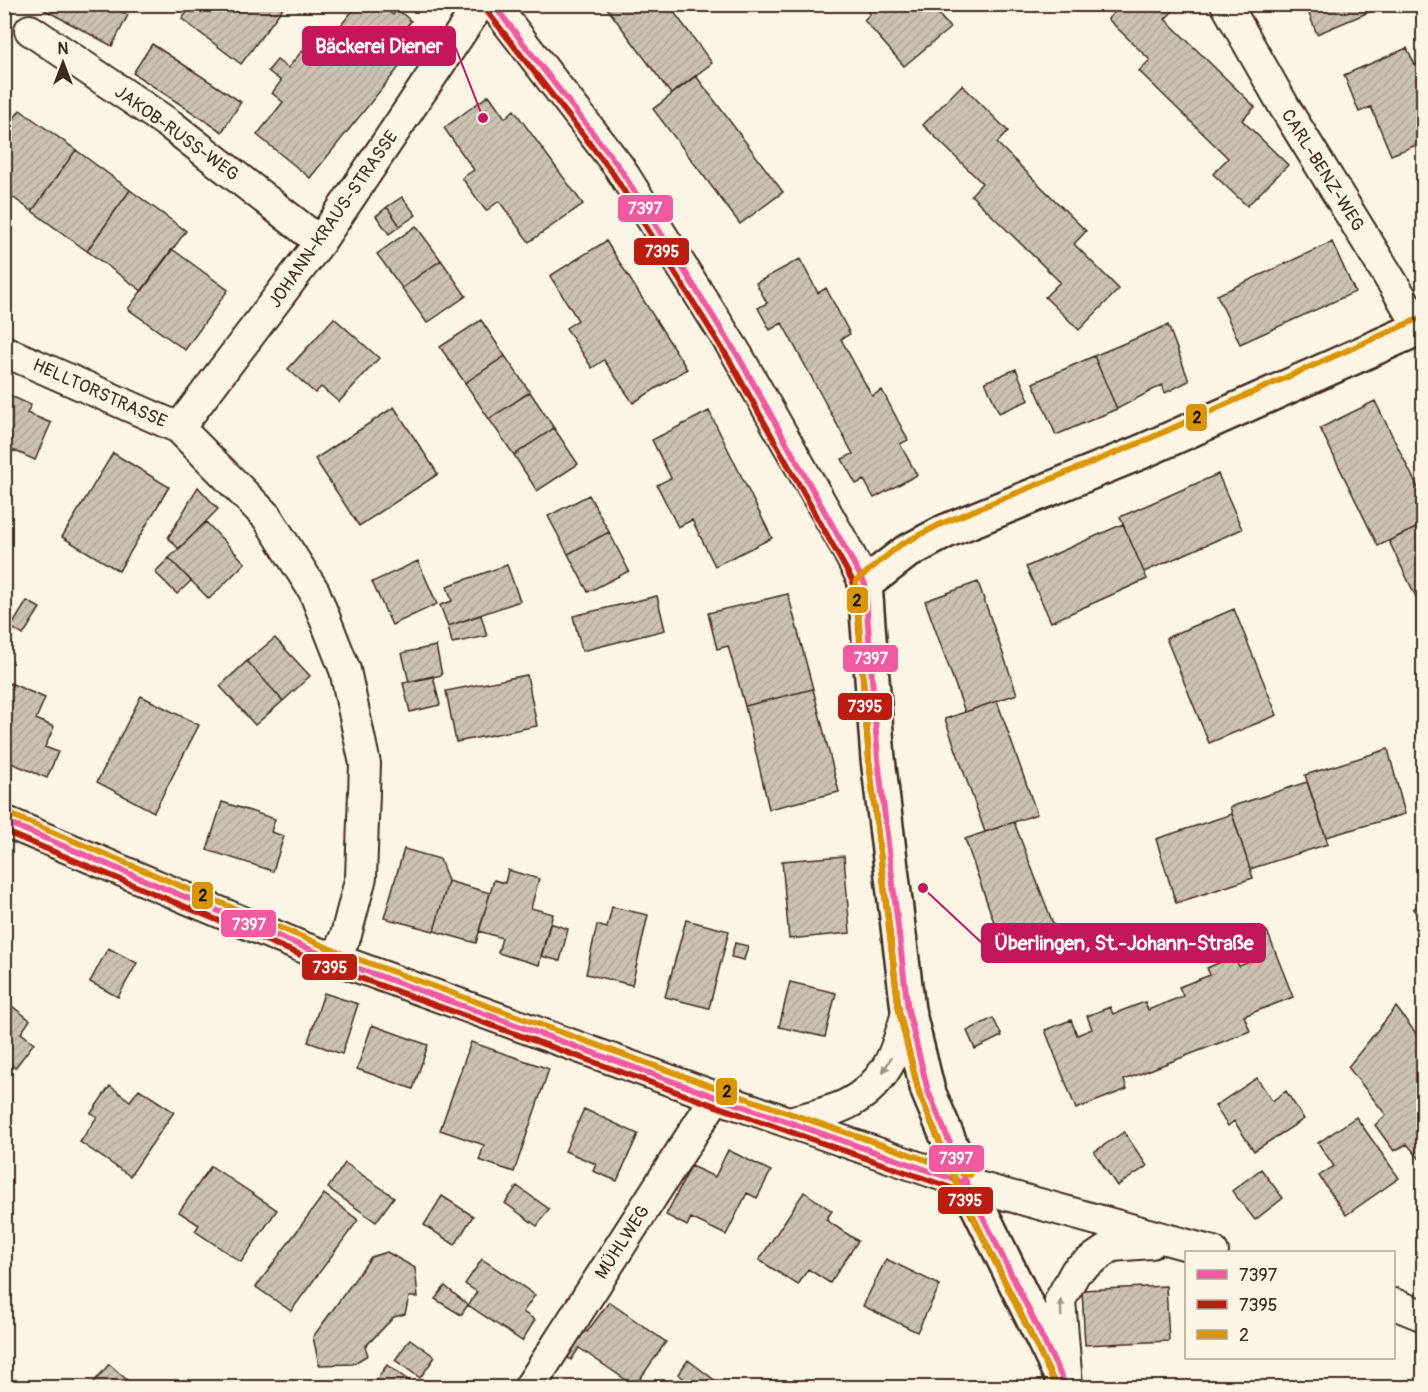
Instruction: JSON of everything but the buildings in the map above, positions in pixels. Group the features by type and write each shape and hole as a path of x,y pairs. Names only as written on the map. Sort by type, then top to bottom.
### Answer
{"street":[{"name":"JOHANN-KRAUS-STRASSE","path":"179,428 320,242 480,4"},
{"path":"492,4 619,167 738,356 865,584 878,759 908,1010 928,1091 967,1184 1067,1388"},
{"name":"CARL-BENZ-WEG","path":"1226,4 1285,108 1422,329"},
{"name":"JAKOB-RUSS-WEG","path":"30,30 172,126 320,242"},
{"path":"865,584 905,553 945,531 1141,452 1422,329"},
{"name":"HELLTORSTRASSE","path":"4,351 179,428 267,517 314,591 345,670 365,764 362,877 346,935 335,960"},
{"path":"4,821 335,960 716,1097 967,1184 1209,1251"},
{"path":"789,1122 835,1111 868,1092 888,1066 908,1010"},
{"name":"MÜHLWEG","path":"529,1388 716,1097"},
{"path":"1067,1388 1060,1300 1076,1271 1112,1246 1172,1241"}],"transit line":[{"name":"7397","path":"493,4 619,167 738,356 865,584 878,759 908,1010 928,1091 967,1184 1067,1388"},
{"name":"7395","path":"486,10 612,172 730,361 856,587 869,760 899,1011 919,1093 959,1188 1057,1388"},
{"name":"2","path":"1057,1388 959,1188 919,1093 899,1011 869,760 856,581 900,545 943,523 1137,444 1420,318"},
{"name":"2","path":"7,813 338,952 719,1089 970,1175"},
{"name":"7397","path":"4,821 335,960 716,1097 967,1184 981,1214"},
{"name":"7395","path":"4,831 332,968 960,1191 973,1218"}],"place":[{"name":"Bäckerei Diener","path":"483,118"},
{"name":"Überlingen, St.-Johann-Straße","path":"923,888"}]}
